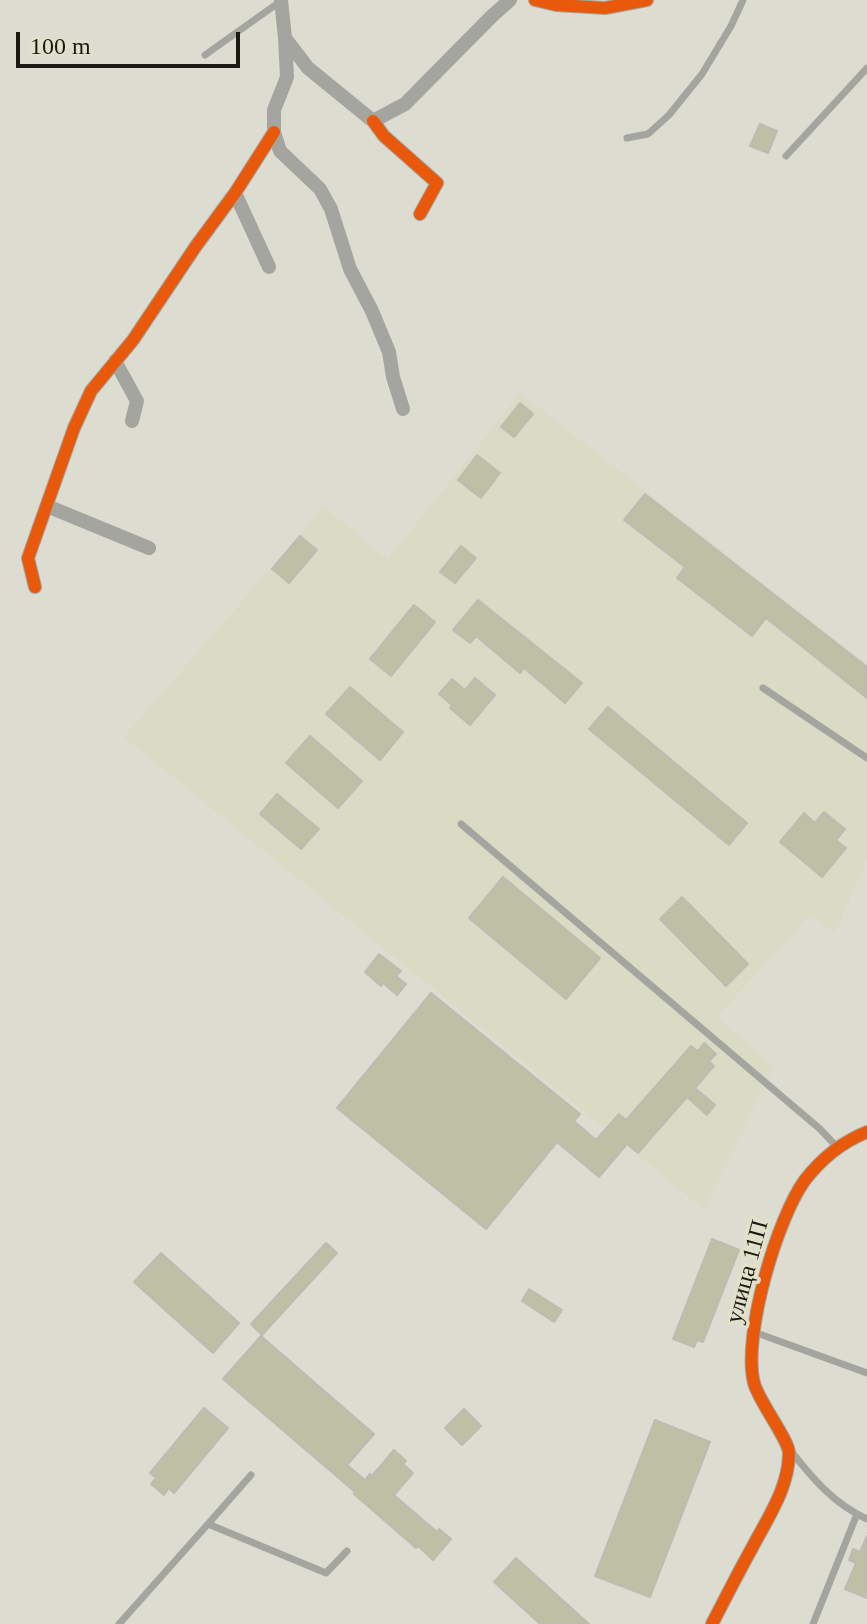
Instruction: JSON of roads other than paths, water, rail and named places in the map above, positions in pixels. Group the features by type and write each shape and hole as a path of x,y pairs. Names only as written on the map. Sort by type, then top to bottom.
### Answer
{"street":[{"path":"281,0 287,77 274,110 274,132 280,151 320,189 331,209 350,269 389,352 403,409"},
{"path":"373,121 405,104 510,0"},
{"path":"535,0 556,5 605,8 647,0"},
{"path":"285,38 308,68 373,121 384,136 437,183 420,214"},
{"path":"35,587 28,558 74,428 91,391 133,340 274,132"},
{"path":"235,193 269,267"},
{"path":"115,361 137,401 132,421"},
{"path":"47,506 149,548"},
{"name":"улица 11П","path":"790,1450 754,1385 754,1332 772,1255 792,1201 804,1181 838,1148 867,1132"},
{"path":"712,1624 784,1486 790,1450"}],"lane":[{"path":"205,55 281,0"},
{"path":"627,138 648,134 669,115 702,74 743,0"},
{"path":"786,156 867,68"},
{"path":"763,688 867,758"},
{"path":"461,824 820,1129 838,1148"},
{"path":"754,1332 867,1373"},
{"path":"790,1450 837,1502 867,1519"},
{"path":"119,1624 251,1475"},
{"path":"813,1624 857,1514"},
{"path":"208,1524 326,1573 347,1551"}]}
